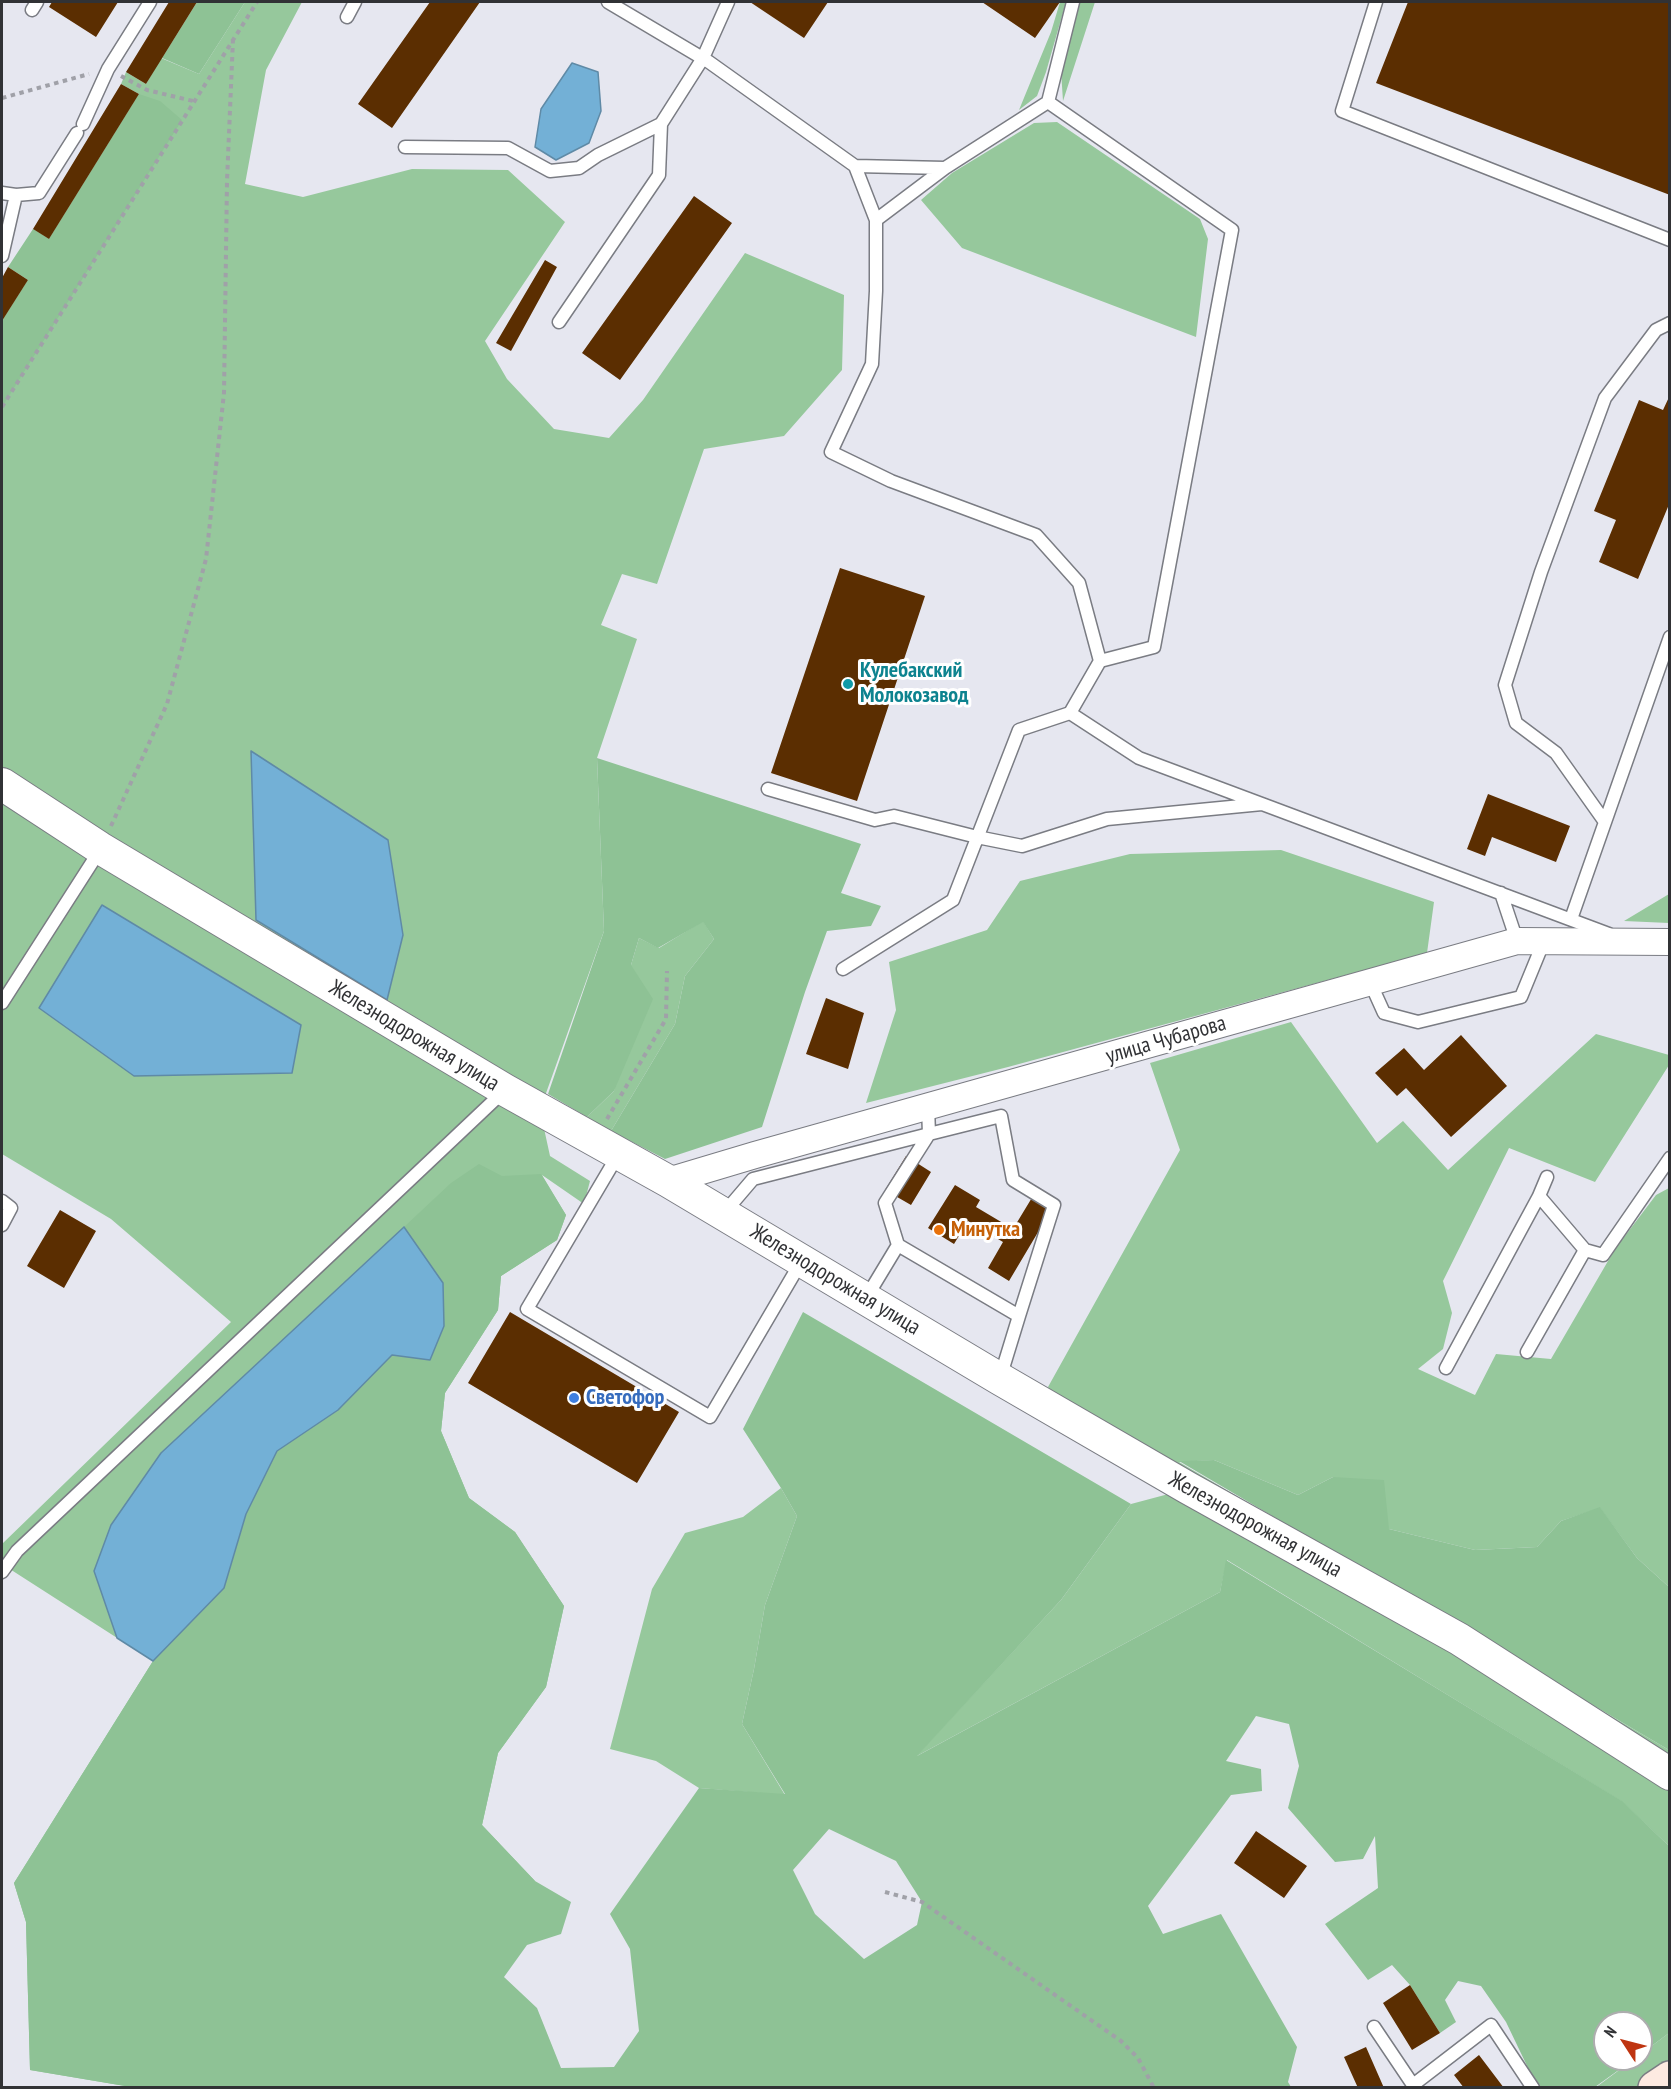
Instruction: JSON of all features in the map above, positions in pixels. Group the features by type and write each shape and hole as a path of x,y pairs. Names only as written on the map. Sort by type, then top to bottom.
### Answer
{"main road":[{"path":"1655,2088 1670,2078"}],"street":[{"name":"Железнодорожная улица","path":"2,784 100,849 505,1090 668,1181 1000,1379 1209,1500 1459,1639 1670,1774"},
{"name":"улица Чубарова","path":"668,1181 1517,941 1670,942"}],"lane":[{"path":"2,193 16,195 39,193 80,128 108,69 148,2"},
{"path":"347,17 355,2"},
{"path":"608,2 703,58 855,166 876,220 876,291 872,364 831,453 891,481 1036,535 1079,583 1100,660 1070,713 1019,730 952,900 843,969"},
{"path":"559,322 659,175 661,124 703,58 729,2"},
{"path":"876,220 945,168 1048,102 1073,2"},
{"path":"1376,2 1342,111 1670,240"},
{"path":"1048,102 1232,230 1154,647 1100,660"},
{"path":"405,147 507,148 550,171 579,168 598,155 661,124"},
{"path":"855,166 945,168"},
{"path":"2,256 16,195"},
{"path":"1605,822 1556,753 1516,723 1505,685 1541,572 1605,398 1656,330 1670,323"},
{"path":"1571,919 1670,637"},
{"path":"1070,713 1139,758 1630,942"},
{"path":"768,789 875,820 894,816 1022,846 1107,819 1262,804"},
{"path":"2,1003 100,849"},
{"path":"1501,892 1517,941"},
{"path":"1370,982 1384,1013 1418,1022 1521,997 1544,941"},
{"path":"2,1572 17,1551 505,1090"},
{"path":"928,1107 928,1134 885,1203 898,1245 1019,1316"},
{"path":"724,1214 753,1179 1001,1116 1012,1180 1054,1204 1000,1379"},
{"path":"607,1147 527,1310 710,1417 801,1261"},
{"path":"1539,1196 1585,1250 1603,1255 1668,1164"},
{"path":"1446,1368 1539,1196 1547,1177"},
{"path":"2,1201 11,1208 2,1225"},
{"path":"865,1299 898,1245"},
{"path":"1527,1352 1585,1250"},
{"path":"1374,2027 1413,2085 1491,2025 1533,2088"}],"path":[{"path":"2,407 257,2"},
{"path":"100,849 167,704 206,559 224,393 233,39"},
{"path":"2,98 108,69 147,90 193,101"},
{"path":"607,1147 666,1019 667,971"},
{"path":"885,1892 922,1902 1121,2041 1138,2058 1154,2088"}],"green space":[{"path":"197,2 245,2 199,74 162,58"},
{"path":"245,2 302,2 266,70 245,184 303,197 412,169 508,170 565,222 485,341 507,379 554,429 609,438 643,400 745,253 844,295 842,370 784,436 704,449 657,584 622,574 601,625 637,639 597,758 604,931 540,1110 550,1156 590,1181 584,1204 542,1175 566,1215 557,1240 501,1276 498,1310 445,1393 441,1431 469,1498 515,1532 564,1606 546,1687 498,1753 482,1825 535,1881 131,2087 30,2070 26,1922 14,1883 153,1661 2,1564 2,1544 231,1322 111,1219 2,1154 2,321 28,280 33,229 49,239 139,94 121,84 126,72 146,84 161,58 199,74"},
{"path":"1060,2 1066,2 1037,96 1019,110 1051,32"},
{"path":"1078,2 1095,2 1063,101 1061,71"},
{"path":"139,94 160,101 182,120 2,407 2,321 28,280 8,267 33,229 49,239"},
{"path":"1057,122 1200,219 1208,239 1196,337 962,248 921,200 952,173 1034,123"},
{"path":"597,758 861,844 841,893 881,906 871,926 827,931 762,1127 665,1159 611,1131 675,1024 685,976 714,939 703,922 658,948 639,938 631,965 653,999 614,1091 587,1117 548,1094 604,931"},
{"path":"1281,850 1434,902 1427,953 1008,1067 866,1103 896,1010 889,962 987,930 1020,881 1130,854"},
{"path":"1669,894 1669,923 1624,921"},
{"path":"703,921 714,939 685,976 675,1024 611,1131 587,1117 614,1091 631,965 639,938 659,948"},
{"path":"1291,1022 1377,1143 1403,1121 1448,1170 1596,1034 1669,1055 1669,1065 1595,1182 1509,1148 1443,1281 1452,1313 1443,1349 1418,1369 1475,1395 1496,1354 1551,1359 1615,1249 1656,1195 1669,1188 1669,1587 1637,1558 1600,1508 1561,1521 1537,1547 1475,1550 1389,1529 1333,1477 1298,1495 1214,1460 1179,1462 1669,1750 1669,1757 1051,1392 1048,1387 1180,1150 1150,1063"},
{"path":"479,1164 502,1176 541,1174 566,1215 557,1240 501,1276 498,1310 445,1393 441,1431 469,1498 515,1532 564,1606 546,1687 498,1753 482,1825 535,1881 571,1902 561,1934 527,1945 504,1977 537,2008 561,2068 614,2067 639,2031 630,1949 610,1914 699,1788 785,1794 742,1724 765,1605 797,1516 743,1429 803,1312 1131,1504 1061,1600 917,1756 1220,1592 1226,1560 1622,1801 1669,1846 1669,2033 1653,2045 1653,2011 1593,2011 1593,2071 1617,2071 1595,2087 1541,2087 1529,2070 1506,2022 1481,1986 1458,1981 1445,2000 1456,2022 1440,2033 1410,1985 1392,1965 1368,1980 1325,1924 1378,1888 1375,1836 1363,1859 1335,1862 1288,1808 1299,1766 1289,1724 1256,1716 1226,1761 1261,1769 1262,1791 1231,1795 1148,1906 1163,1934 1221,1914 1297,2047 1288,2082 1291,2087 131,2087 30,2070 26,1922 14,1883 153,1661 224,1588 246,1514 277,1451 338,1410 392,1355 443,1283 404,1227 451,1183","holes":["829,1829 896,1861 922,1902 917,1925 864,1959 815,1914 793,1870"]},
{"path":"1214,1460 1298,1495 1333,1477 1384,1480 1389,1529 1475,1550 1537,1547 1561,1521 1600,1507 1637,1558 1669,1587 1669,1750 1179,1461"},
{"path":"781,1488 797,1516 765,1605 742,1724 785,1795 699,1788 656,1761 610,1749 652,1589 685,1533 743,1517"},
{"path":"1176,1492 1455,1647 1669,1781 1669,1846 1621,1801 1227,1560 1220,1592 915,1757 1061,1600 1131,1504"},
{"path":"1669,2033 1669,2065 1637,2087 1595,2088 1618,2071 1653,2071 1653,2045"}],"water":[{"path":"572,63 598,72 601,111 589,143 556,160 535,147 541,109"},
{"path":"251,751 388,840 403,935 387,1000 256,920"},
{"path":"102,905 301,1025 292,1073 134,1076 39,1008"},
{"path":"404,1227 443,1283 444,1326 430,1360 392,1355 338,1410 277,1451 246,1514 224,1588 153,1661 117,1638 94,1571 111,1525 161,1453"}],"building":[{"path":"52,2 118,2 96,37 49,7"},
{"path":"169,2 197,2 146,84 126,72"},
{"path":"430,2 480,2 392,128 358,104"},
{"path":"750,2 828,2 804,38"},
{"path":"982,2 1060,2 1035,38"},
{"path":"1408,2 1670,2 1670,195 1376,83"},
{"path":"121,84 139,94 49,239 33,229"},
{"path":"694,196 732,223 620,380 582,353"},
{"path":"545,260 557,267 511,351 496,343"},
{"path":"8,267 28,280 2,321 2,278"},
{"path":"1670,395 1670,502 1638,579 1599,562 1616,520 1594,511 1639,400 1663,410"},
{"name":"Кулебакский Молокозавод","path":"840,568 925,596 857,801 771,773"},
{"path":"1488,794 1570,826 1556,862 1492,837 1485,856 1467,849"},
{"path":"826,998 864,1013 848,1069 806,1054"},
{"path":"1461,1035 1507,1086 1451,1137 1406,1088 1397,1096 1375,1073 1404,1048 1424,1070"},
{"path":"906,1156 931,1172 911,1205 885,1190"},
{"path":"955,1185 980,1200 976,1207 1013,1229 1033,1196 1053,1207 1009,1281 988,1268 1003,1242 968,1221 954,1244 928,1228"},
{"path":"60,1210 96,1231 64,1288 27,1266"},
{"name":"Светофор","path":"510,1312 679,1412 637,1483 468,1383"},
{"path":"1256,1831 1307,1866 1284,1898 1234,1863"},
{"path":"1410,1985 1440,2033 1412,2050 1383,2003"},
{"path":"1366,2047 1384,2088 1358,2088 1344,2057"},
{"path":"1479,2055 1504,2088 1464,2088 1454,2075"}],"place":[{"name":"Кулебакский Молокозавод","path":"848,684"},
{"name":"Минутка","path":"939,1230"},
{"name":"Светофор","path":"574,1398"}]}
